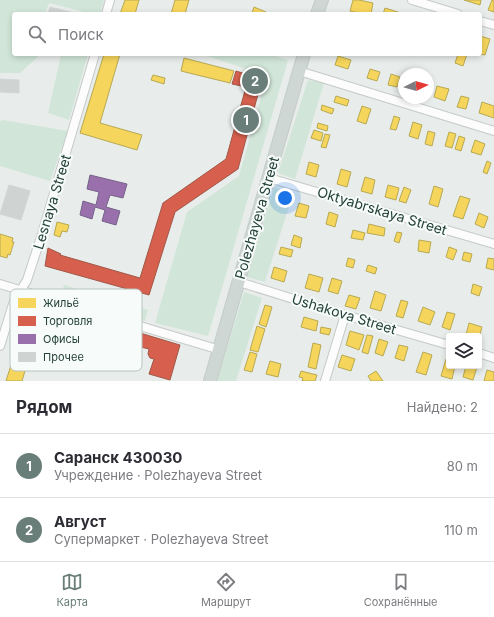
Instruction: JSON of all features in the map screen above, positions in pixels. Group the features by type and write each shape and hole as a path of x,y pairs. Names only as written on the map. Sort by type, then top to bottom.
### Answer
{"main road":[{"path":"318,12 322,0"},
{"name":"Polezhayeva Street","path":"210,381 303,56"}],"street":[{"path":"107,12 110,0"},
{"path":"412,0 451,12"},
{"path":"482,22 494,25"},
{"name":"Lesnaya Street","path":"21,289 27,280 42,234 94,56"},
{"path":"299,71 494,131"},
{"name":"Oktyabrskaya Street","path":"269,178 494,244"},
{"name":"Ushakova Street","path":"239,282 446,344"},
{"path":"0,284 17,289"},
{"name":"Lesnaya Street","path":"0,346 10,314"},
{"path":"325,381 345,315"},
{"path":"142,327 220,350"},
{"path":"482,355 494,358"}],"green space":[{"path":"0,0 104,0 101,12 81,12 49,3 46,12 12,12 12,56 39,56 20,73 0,73"},
{"path":"61,56 87,56 69,120 48,113"},
{"path":"207,56 275,56 288,60 208,336 155,323 187,212 239,176 267,76"},
{"path":"308,80 324,83 295,179 278,173"},
{"path":"3,120 68,131 50,181 0,166 0,121"},
{"path":"274,187 293,194 265,282 247,277"},
{"path":"64,285 77,289 63,289"},
{"path":"244,292 262,298 236,381 217,381"},
{"path":"142,308 148,310 145,321 142,320"}],"building: Жильё":[{"path":"125,0 139,0 136,12 121,12"},
{"path":"175,0 189,0 186,12 172,12"},
{"path":"353,0 373,3 371,12 350,11"},
{"path":"464,0 481,0 480,5"},
{"path":"492,0 494,0 494,12 488,10"},
{"path":"254,7 266,12 252,12"},
{"path":"385,8 398,12 384,12"},
{"path":"482,37 490,39 485,55 482,54"},
{"path":"103,56 119,56 100,123 142,135 137,150 80,133"},
{"path":"338,56 351,60 348,69 335,65"},
{"path":"457,56 466,56 463,66 455,63"},
{"path":"184,58 234,71 230,83 181,71"},
{"path":"370,69 380,72 377,81 367,78"},
{"path":"391,74 398,76 397,87 388,85"},
{"path":"153,75 165,78 164,84 151,80"},
{"path":"437,86 449,89 445,101 434,97"},
{"path":"336,96 349,100 347,106 334,102"},
{"path":"461,96 469,98 466,109 457,107"},
{"path":"482,102 494,106 494,118 479,113"},
{"path":"322,105 334,109 332,114 321,110"},
{"path":"362,106 371,109 366,124 357,121"},
{"path":"394,116 400,118 396,130 390,129"},
{"path":"413,122 422,125 418,139 409,136"},
{"path":"318,123 328,126 327,131 317,128"},
{"path":"314,130 323,133 321,141 311,138"},
{"path":"428,131 435,133 432,146 425,144"},
{"path":"449,132 456,134 452,148 445,146"},
{"path":"325,134 330,135 326,148 321,147"},
{"path":"459,136 465,138 461,151 455,149"},
{"path":"475,140 485,144 481,155 471,152"},
{"path":"487,161 491,163 487,174 483,172"},
{"path":"309,162 319,165 316,177 306,174"},
{"path":"341,169 351,172 347,187 337,184"},
{"path":"365,177 375,180 372,194 361,191"},
{"path":"388,185 399,188 396,200 385,197"},
{"path":"434,186 443,189 438,207 429,204"},
{"path":"404,187 411,190 406,203 399,201"},
{"path":"460,196 470,199 463,219 453,216"},
{"path":"299,203 309,206 306,218 295,216"},
{"path":"329,212 338,215 335,227 326,224"},
{"path":"479,213 488,217 484,228 475,224"},
{"path":"57,222 69,225 67,232 62,231 60,237 54,235"},
{"path":"369,224 385,228 384,236 367,233"},
{"path":"353,230 365,233 363,240 351,238"},
{"path":"397,232 402,233 399,243 394,241"},
{"path":"0,234 13,238 12,242 14,242 10,255 8,254 7,258 0,256"},
{"path":"294,235 302,238 300,248 291,245"},
{"path":"419,240 431,242 429,253 418,251"},
{"path":"281,247 293,250 291,257 279,254"},
{"path":"449,247 457,250 453,260 446,257"},
{"path":"464,252 472,254 470,262 462,260"},
{"path":"348,258 355,260 353,268 346,266"},
{"path":"488,258 494,259 494,270 486,268"},
{"path":"368,265 377,268 375,274 366,271"},
{"path":"274,267 287,271 284,282 271,278"},
{"path":"309,274 323,278 319,292 305,288"},
{"path":"332,278 342,281 338,294 328,291"},
{"path":"473,284 482,287 479,296 471,293"},
{"path":"375,291 386,295 381,311 370,308"},
{"path":"349,295 360,298 356,309 345,306"},
{"path":"401,300 408,302 403,318 396,316"},
{"path":"265,305 272,307 266,327 259,324"},
{"path":"423,307 435,312 430,325 418,321"},
{"path":"447,312 455,314 450,330 442,327"},
{"path":"304,317 318,321 316,331 301,327"},
{"path":"469,323 482,327 480,333 466,333"},
{"path":"257,326 265,329 258,352 250,350"},
{"path":"321,327 331,329 329,335 320,333"},
{"path":"350,331 364,335 359,350 346,345"},
{"path":"367,335 373,336 368,354 362,352"},
{"path":"379,339 388,342 383,356 375,353"},
{"path":"313,343 321,345 316,369 308,367"},
{"path":"399,345 408,347 404,361 395,358"},
{"path":"250,352 257,354 252,372 244,370"},
{"path":"423,352 432,355 426,375 416,372"},
{"path":"342,355 355,359 351,371 338,367"},
{"path":"446,359 446,369 454,369 452,379 441,376"},
{"path":"270,361 281,364 278,377 266,374"},
{"path":"10,368 10,371 25,371 22,381 6,381"},
{"path":"465,369 476,369 473,380 463,377"},
{"path":"487,370 494,372 494,381 484,381"},
{"path":"301,371 317,375 315,381 302,381 303,378 299,377"},
{"path":"376,371 383,381 371,381 368,376"}],"building: Торговля":[{"path":"236,71 262,79 238,169 175,212 149,295 142,293 142,289 127,289 45,266 48,248 61,254 60,255 140,278 163,203 226,159 246,87 232,84"},
{"path":"142,334 180,345 170,380 149,374 154,359 150,358 148,354 149,349 142,347"}],"building: Офисы":[{"path":"90,175 127,184 123,198 110,195 106,207 120,211 116,225 102,221 105,210 95,207 92,219 80,215 83,201 96,205 99,192 87,189"}],"building: Прочее":[{"path":"50,7 70,12 49,12"},
{"path":"0,79 19,80 19,93 0,92"},
{"path":"9,185 30,191 21,220 0,214"}],"place":[{"name":"Август","path":"255,81"},
{"name":"Саранск 430030","path":"246,120"}]}
